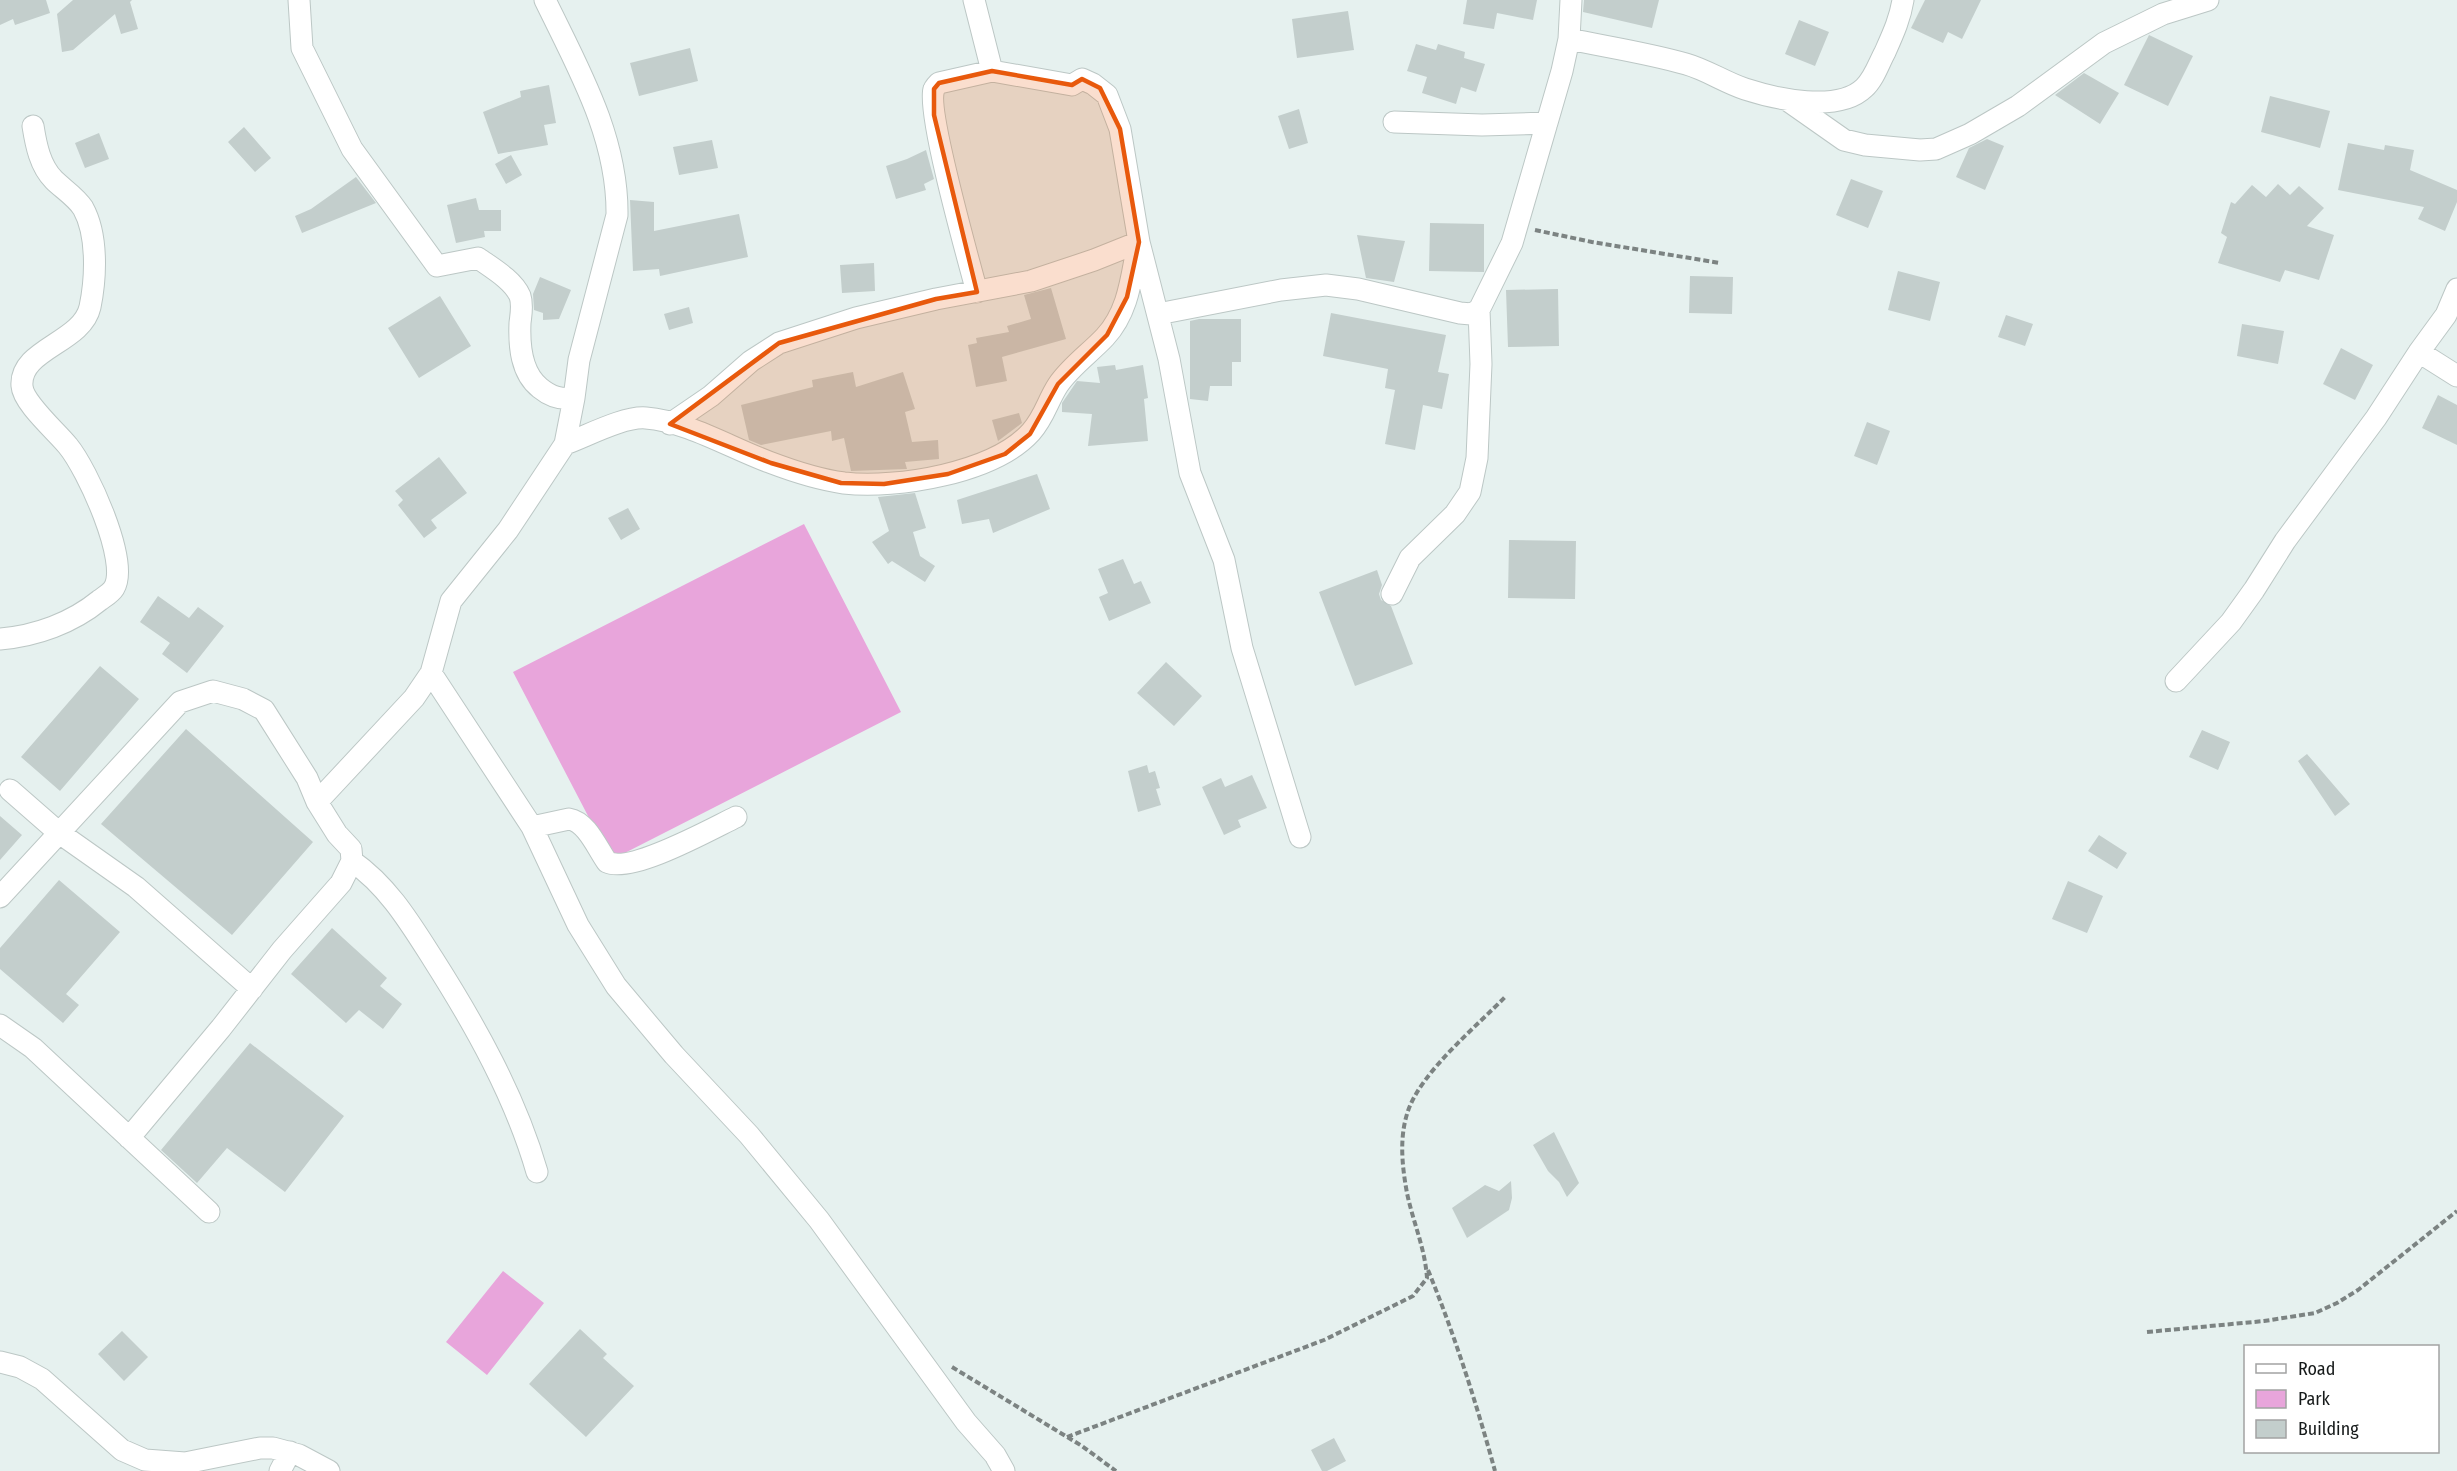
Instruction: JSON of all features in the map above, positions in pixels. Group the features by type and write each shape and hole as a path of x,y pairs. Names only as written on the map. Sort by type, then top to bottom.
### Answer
{"street":[{"path":"299,0 302,48 352,149 437,266 478,258 509,282 517,291 521,301 520,340 528,375 533,383 554,397 563,400 574,398"},
{"path":"317,802 414,698 430,673 451,601 508,530 565,444 579,360 617,215 616,178 598,111 545,0"},
{"path":"974,0 992,71"},
{"path":"1392,594 1410,558 1455,513 1470,492 1477,458 1481,364 1479,310 1512,243 1517,226 1569,39 1570,0"},
{"path":"1569,39 1685,63 1706,70 1743,88 1787,100 1812,102 1841,100 1863,89 1896,31 1903,0"},
{"path":"1787,100 1845,140 1875,146 1935,149 1970,134 2018,106 2104,43 2163,14 2208,0"},
{"path":"977,292 950,189 934,114 934,89 939,82 992,71 1072,85 1082,79 1093,84 1107,95 1120,129 1138,242 1158,314 1190,473 1224,560 1242,648 1300,837"},
{"path":"1394,122 1460,125 1547,123"},
{"path":"0,639 32,633 68,622 92,607 113,589 119,573 118,562 98,501 84,468 68,446 36,411 21,387 23,374 29,364 47,349 72,334 82,323 89,309 93,275 89,224 82,207 52,178 43,163 33,126"},
{"path":"565,444 629,418 647,418 697,432 771,463 841,483 884,484 971,468 1005,454 1030,434 1045,415 1058,384 1107,335 1121,316 1138,242"},
{"path":"670,424 711,396 751,361 779,342 856,318 936,299 1031,281 1094,261 1138,242"},
{"path":"1158,314 1281,290 1326,285 1358,289 1460,313 1471,314 1479,310"},
{"path":"2176,681 2232,622 2316,497 2376,418 2446,315 2457,290"},
{"path":"2419,352 2457,376"},
{"path":"430,673 532,827 578,925 616,986 674,1055 749,1135 819,1221 966,1422 995,1455 1004,1471"},
{"path":"0,897 180,702 213,692 243,699 264,710 307,778 317,802 351,849 352,861 341,883 282,950 129,1138"},
{"path":"10,790 58,832 136,887 252,989"},
{"path":"532,827 569,819 575,820 607,862 614,864 662,852 736,817"},
{"path":"352,861 381,885 397,905 455,994 515,1109 537,1172"},
{"path":"0,1025 33,1048 209,1212"},
{"path":"0,1362 20,1367 42,1379 122,1450 145,1460 185,1463 260,1449 290,1452 329,1471"},
{"path":"280,1471 290,1452"}],"path":[{"path":"1517,226 1603,244 1720,263"},
{"path":"1495,1471 1477,1405 1452,1329 1426,1267 1407,1195 1402,1146 1408,1111 1423,1083 1506,996"},
{"path":"2147,1332 2253,1322 2315,1313 2358,1290 2457,1211"},
{"path":"1067,1437 1281,1356 1366,1321 1413,1296 1427,1278 1426,1267"},
{"path":"920,1357 961,1372 1067,1437 1116,1471"}],"highlighted area":[{"path":"992,71 1072,85 1082,79 1100,88 1120,129 1139,242 1127,297 1107,335 1058,384 1030,434 1005,454 948,474 884,484 841,483 771,463 670,424 779,343 936,299 977,292 934,115 934,89 939,83"}],"green space":[{"path":"804,524 901,712 611,860 513,672"},
{"path":"503,1271 544,1303 487,1375 446,1342"}],"building":[{"path":"0,0 46,0 50,13 15,25 13,19 0,25"},
{"path":"73,0 132,0 130,2 138,29 121,34 115,14 73,50 62,52 57,14"},
{"path":"1467,0 1537,0 1533,20 1497,13 1494,29 1463,24"},
{"path":"1584,0 1659,0 1652,28 1583,12"},
{"path":"1925,0 1981,0 1962,39 1948,32 1943,43 1911,28"},
{"path":"1348,11 1354,50 1297,58 1292,19"},
{"path":"1799,20 1829,32 1815,66 1785,54"},
{"path":"2149,35 2193,56 2168,106 2124,85"},
{"path":"1416,44 1436,50 1438,44 1465,52 1464,58 1485,64 1476,92 1461,87 1456,104 1422,93 1427,77 1407,71"},
{"path":"690,48 698,81 639,96 630,63"},
{"path":"2084,73 2119,93 2100,124 2055,95"},
{"path":"549,85 556,123 544,125 548,145 498,154 483,112 521,97 520,91"},
{"path":"2270,96 2330,111 2320,148 2261,132"},
{"path":"1299,109 1308,143 1289,149 1278,116"},
{"path":"244,127 271,158 255,172 228,142"},
{"path":"99,133 109,159 85,168 75,143"},
{"path":"1987,139 2004,146 1985,190 1956,177 1969,148"},
{"path":"712,140 718,168 679,175 673,147"},
{"path":"2348,143 2384,150 2385,145 2414,150 2410,170 2457,190 2457,202 2445,231 2418,219 2424,207 2338,190"},
{"path":"926,150 934,179 924,184 926,190 896,199 886,166"},
{"path":"511,155 522,175 506,184 495,164"},
{"path":"356,177 376,203 302,233 295,216 311,209"},
{"path":"1851,179 1883,191 1868,228 1836,215"},
{"path":"2278,184 2290,195 2299,186 2324,208 2307,226 2334,235 2319,280 2285,270 2280,282 2218,263 2227,237 2221,233 2231,202 2235,204 2252,185 2266,197"},
{"path":"476,198 479,210 501,210 501,231 484,231 485,237 456,243 447,205"},
{"path":"630,200 654,202 654,231 739,214 748,257 660,276 659,269 633,271"},
{"path":"1430,223 1484,224 1484,272 1429,271"},
{"path":"1357,235 1405,241 1394,282 1366,278"},
{"path":"874,263 875,291 842,293 840,265"},
{"path":"1898,271 1940,282 1930,321 1888,310"},
{"path":"1690,276 1733,277 1732,314 1689,313"},
{"path":"540,277 571,290 559,319 543,320 543,313 534,310 533,294"},
{"path":"1051,288 1066,339 1002,357 1007,381 976,387 968,345 977,343 976,338 1009,332 1007,326 1031,319 1024,295"},
{"path":"1558,289 1559,346 1508,347 1506,290"},
{"path":"440,296 471,346 419,378 388,328"},
{"path":"689,307 693,323 669,330 664,314"},
{"path":"1331,313 1446,335 1438,372 1449,374 1442,409 1423,405 1415,450 1385,444 1395,390 1385,388 1388,369 1323,356"},
{"path":"2006,315 2033,324 2025,346 1998,337"},
{"path":"1241,319 1241,362 1232,362 1232,386 1210,386 1208,401 1190,399 1190,321"},
{"path":"2242,324 2284,331 2278,364 2237,356"},
{"path":"2341,348 2373,365 2355,400 2323,384"},
{"path":"1115,365 1116,370 1143,365 1148,398 1144,399 1148,441 1088,446 1092,414 1062,412 1062,403 1077,381 1100,383 1097,367"},
{"path":"853,372 856,387 903,372 915,409 905,412 912,442 938,440 939,459 905,462 907,469 851,471 844,438 832,441 831,431 761,445 749,440 741,405 813,387 812,380"},
{"path":"2438,395 2457,405 2457,445 2422,428"},
{"path":"1019,413 1022,423 998,441 992,420"},
{"path":"1867,422 1890,431 1877,465 1854,456"},
{"path":"439,457 467,493 431,520 437,528 424,538 398,505 403,500 395,491"},
{"path":"1037,474 1050,509 993,533 989,519 962,524 957,500"},
{"path":"915,493 926,528 913,532 920,556 935,566 925,582 892,561 888,564 872,542 889,531 878,497"},
{"path":"628,508 640,529 621,540 608,518"},
{"path":"1509,540 1576,541 1575,599 1508,598"},
{"path":"1123,559 1134,584 1141,581 1151,603 1109,621 1099,597 1108,593 1098,569"},
{"path":"1377,570 1382,585 1379,594 1381,600 1391,606 1413,664 1355,686 1319,592"},
{"path":"158,596 189,618 198,607 224,626 187,673 162,654 170,643 140,622"},
{"path":"1166,662 1202,696 1174,726 1137,693"},
{"path":"100,666 139,699 60,791 21,757"},
{"path":"186,729 313,842 232,935 101,824"},
{"path":"2202,730 2230,742 2218,770 2189,757"},
{"path":"2307,754 2350,804 2335,816 2298,761"},
{"path":"1147,765 1149,773 1155,771 1160,788 1156,789 1161,805 1138,812 1128,771"},
{"path":"1252,775 1267,808 1238,820 1241,827 1224,835 1202,787 1221,778 1225,787"},
{"path":"0,816 22,835 0,860"},
{"path":"2099,835 2127,853 2117,869 2088,851"},
{"path":"59,880 120,932 66,994 79,1005 63,1023 0,969 0,948"},
{"path":"2068,881 2103,896 2087,933 2052,919"},
{"path":"332,928 387,978 380,986 402,1004 383,1029 359,1010 346,1023 291,974"},
{"path":"250,1043 344,1116 285,1192 227,1148 197,1183 161,1150"},
{"path":"1554,1132 1579,1183 1567,1197 1533,1145"},
{"path":"1511,1181 1512,1198 1509,1210 1467,1238 1452,1208 1485,1185 1499,1191"},
{"path":"580,1329 607,1354 603,1358 634,1386 586,1437 529,1384"},
{"path":"122,1331 148,1357 124,1381 98,1354"},
{"path":"1334,1438 1346,1461 1327,1471 1322,1471 1311,1450"}]}
